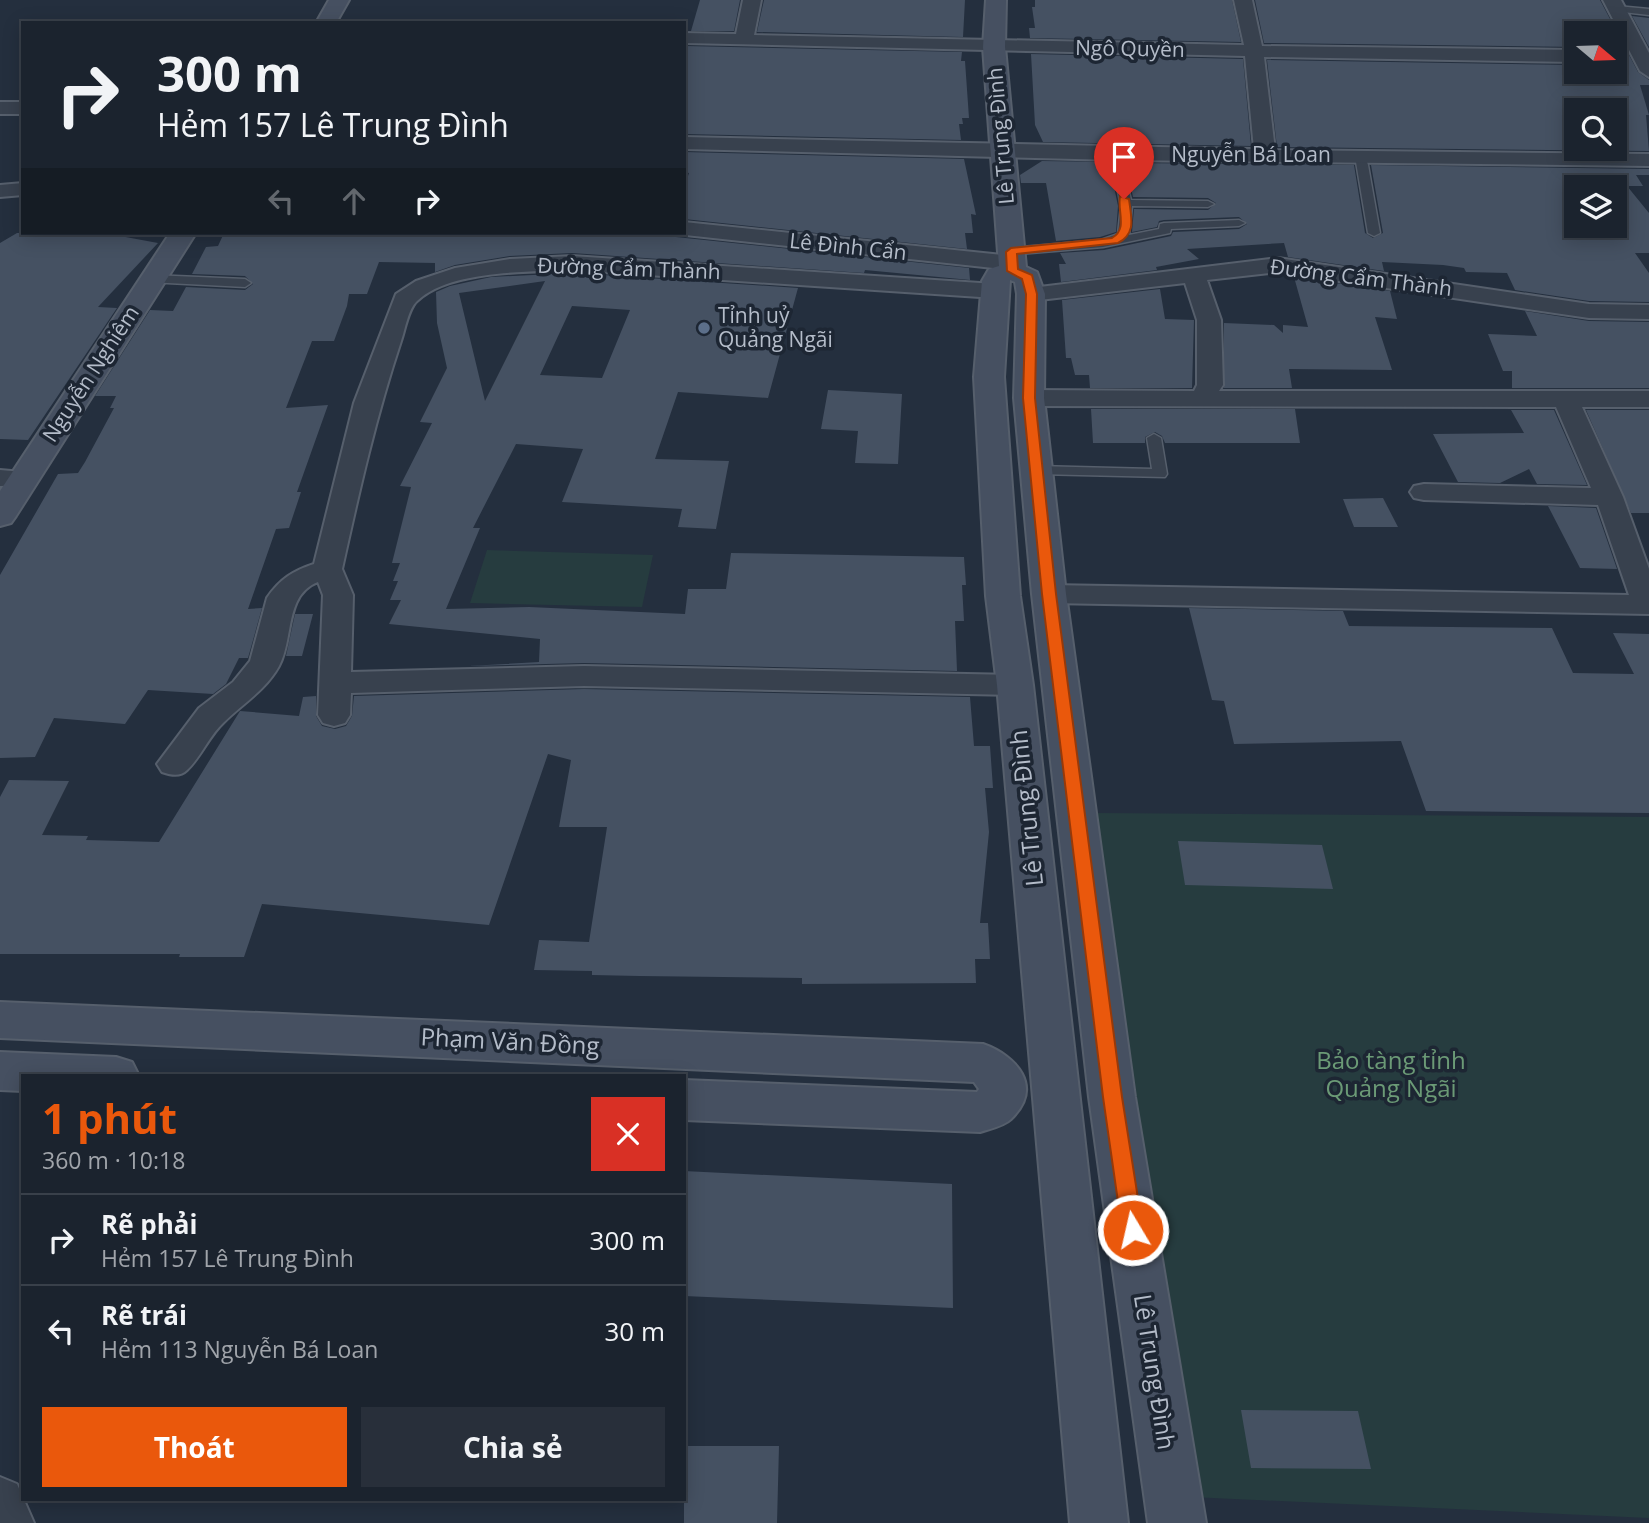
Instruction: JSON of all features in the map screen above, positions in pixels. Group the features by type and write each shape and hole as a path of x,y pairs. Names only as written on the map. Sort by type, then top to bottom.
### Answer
{"main road":[{"path":"327,21 339,0"},
{"name":"Lê Trung Đình","path":"996,0 994,47 1004,150 1016,385 1003,596 1015,685 1099,1523"},
{"name":"Nguyễn Nghiêm","path":"0,516 12,478 182,235"},
{"name":"Lê Trung Đình","path":"1016,385 1037,470 1049,594 1112,1097 1177,1523"},
{"path":"1003,596 1049,594"},
{"name":"Phạm Văn Đồng","path":"0,1020 983,1063 1000,1075 1003,1092"},
{"path":"0,1071 70,1074"},
{"path":"686,1100 979,1112 994,1106 1003,1092 1112,1097"}],"street":[{"path":"744,39 752,0"},
{"path":"1243,0 1254,50 1265,154"},
{"path":"1614,5 1645,64"},
{"name":"Ngô Quyền","path":"686,38 994,47 1564,56"},
{"path":"1628,59 1645,64"},
{"path":"0,108 21,108"},
{"name":"Nguyễn Bá Loan","path":"686,143 1115,154 1649,160"},
{"path":"0,191 21,189"},
{"name":"Lê Đình Cẩn","path":"686,229 1012,274"},
{"name":"Đường Cẩm Thành","path":"327,569 367,403 404,299 424,286 455,275 510,266 572,263 1194,276 1262,265 1298,266 1589,311 1649,312"},
{"path":"1194,276 1209,320 1210,386 1203,397"},
{"path":"1016,385 1203,397 1649,399"},
{"path":"1049,594 1648,605 1609,497 1565,397"},
{"path":"1424,492 1609,497"},
{"path":"174,764 210,716 244,689 265,663 282,598 299,579 327,569 338,595 334,715"},
{"path":"335,683 584,676 1015,685"},
{"path":"0,1501 9,1523"}],"lane":[{"path":"1614,5 1649,12"},
{"path":"1115,154 1128,222 1119,238"},
{"path":"1360,156 1366,179 1367,207 1374,233"},
{"path":"1125,204 1208,204"},
{"path":"1012,274 1119,238 1166,231 1164,226 1239,223"},
{"path":"152,279 244,283"},
{"path":"1037,470 1160,474 1154,438"}],"green space":[{"path":"487,550 653,555 642,607 470,603"},
{"name":"Bảo tàng tỉnh Quảng Ngãi","path":"1095,813 1649,817 1649,1518 1191,1497"}],"building":[{"path":"700,0 740,0 734,31 691,31"},
{"path":"764,0 965,0 963,37 757,32"},
{"path":"1035,0 1232,0 1241,42 1030,38 1029,28 1035,28 1032,7 1035,7"},
{"path":"1255,0 1600,0 1611,21 1564,21 1564,47 1264,43"},
{"path":"1632,16 1649,18 1649,47"},
{"path":"686,46 962,52 969,118 962,118 963,124 959,124 961,140 686,134"},
{"path":"1628,53 1638,72 1649,80 1649,85 1640,85 1649,115 1646,115 1649,151 1627,151 1627,98 1564,98 1564,150 1277,147 1267,60 1564,65 1564,84 1628,84"},
{"path":"1031,54 1243,59 1251,146 1043,142 1035,125"},
{"path":"686,152 964,159 976,215 971,214 973,233 965,233 967,249 686,219 686,182 689,173 686,172"},
{"path":"1042,161 1109,162 1118,206 1116,232 1100,237 1056,241 1046,183 1021,183 1020,175"},
{"path":"1125,163 1354,165 1365,233 1373,238 1383,233 1371,165 1649,169 1649,175 1636,175 1643,186 1627,186 1649,213 1649,253 1635,253 1649,273 1649,302 1589,301 1515,290 1507,273 1466,272 1464,268 1443,265 1382,262 1384,271 1288,257 1284,243 1187,249 1199,259 1156,267 1157,270 1061,282 1059,264 1066,264 1060,253 1104,250 1171,236 1173,232 1239,229 1247,224 1239,217 1164,220 1159,221 1157,227 1132,232 1134,209 1208,210 1216,203 1208,198 1133,197"},
{"path":"21,233 115,235 158,243 98,307 117,308 28,440 0,439 0,243"},
{"path":"223,235 675,235 969,268 970,280 865,270 864,273 572,253 510,256 455,265 435,272 435,263 379,262 367,294 349,294 334,341 312,341 286,408 328,405 297,492 301,492 289,528 276,529 248,609 262,608 248,658 239,658 226,684 213,694 148,690 125,724 54,718 35,757 0,758 0,575 58,474 78,473 85,462 114,408 110,408 116,396 95,396 150,310 173,311 186,287 245,290 253,284 245,276 192,274 206,247 218,246"},
{"path":"572,273 798,288 768,398 678,392 655,459 729,461 716,529 678,527 682,509 562,502 583,449 516,444 473,528 480,528 446,609 529,607 685,614 688,589 726,589 731,553 964,557 964,621 955,621 957,671 584,663 468,666 539,662 540,639 389,624 401,600 390,600 398,581 393,581 400,563 392,563 411,487 400,486 432,423 420,422 447,368 437,323 436,292 450,286 491,277","holes":["545,281 485,401 459,293","572,306 630,310 602,378 540,375"]},
{"path":"1294,277 1390,291 1397,319 1375,317 1392,370 1289,369 1292,388 1224,388 1224,323 1274,325 1283,333 1283,325 1308,327"},
{"path":"1160,289 1165,319 1194,320 1192,388 1090,388 1089,375 1075,375 1071,358 1066,358 1062,300"},
{"path":"1525,311 1589,321 1649,322 1649,388 1512,388 1512,371 1503,371 1488,334 1537,336"},
{"path":"828,390 902,394 898,464 855,463 858,431 821,429"},
{"path":"1091,409 1295,409 1300,443 1165,443 1162,436 1155,432 1145,437 1145,443 1093,443"},
{"path":"1511,410 1554,410 1587,485 1537,484 1529,469 1500,483 1458,482 1433,434 1524,433"},
{"path":"1586,410 1649,410 1649,513 1631,513"},
{"path":"1383,498 1398,527 1354,527 1343,499"},
{"path":"1548,506 1596,508 1617,569 1580,568"},
{"path":"1189,608 1343,611 1349,626 1552,628 1573,673 1634,674 1613,633 1649,634 1649,813 1426,811 1401,741 1234,744 1224,701 1212,700"},
{"path":"295,614 313,614 302,656 286,656"},
{"path":"584,689 970,697 974,746 990,746 993,788 985,788 989,832 980,923 988,923 990,959 975,959 976,983 802,984 802,978 592,975 592,971 534,970 539,940 589,942 607,827 559,827 571,760 548,754 489,925 262,904 244,957 179,957 180,954 0,954 0,797 9,780 69,781 42,835 88,836 86,840 159,842 240,711 299,716 303,697 316,696 316,716 322,726 335,729 346,726 352,716 354,696"},
{"path":"1178,841 1322,845 1333,889 1185,885"},
{"path":"686,1171 952,1184 953,1308 686,1296"},
{"path":"1241,1410 1358,1411 1371,1469 1251,1468"},
{"path":"686,1446 779,1446 777,1523 684,1523"}],"place":[{"name":"Tỉnh uỷ Quảng Ngãi","path":"704,328"}],"route":[{"path":"1124,199 1127,228 1123,236 1114,241 1011,252 1013,271 1028,278 1031,294 1029,398 1049,594 1112,1097 1133,1230"}]}
